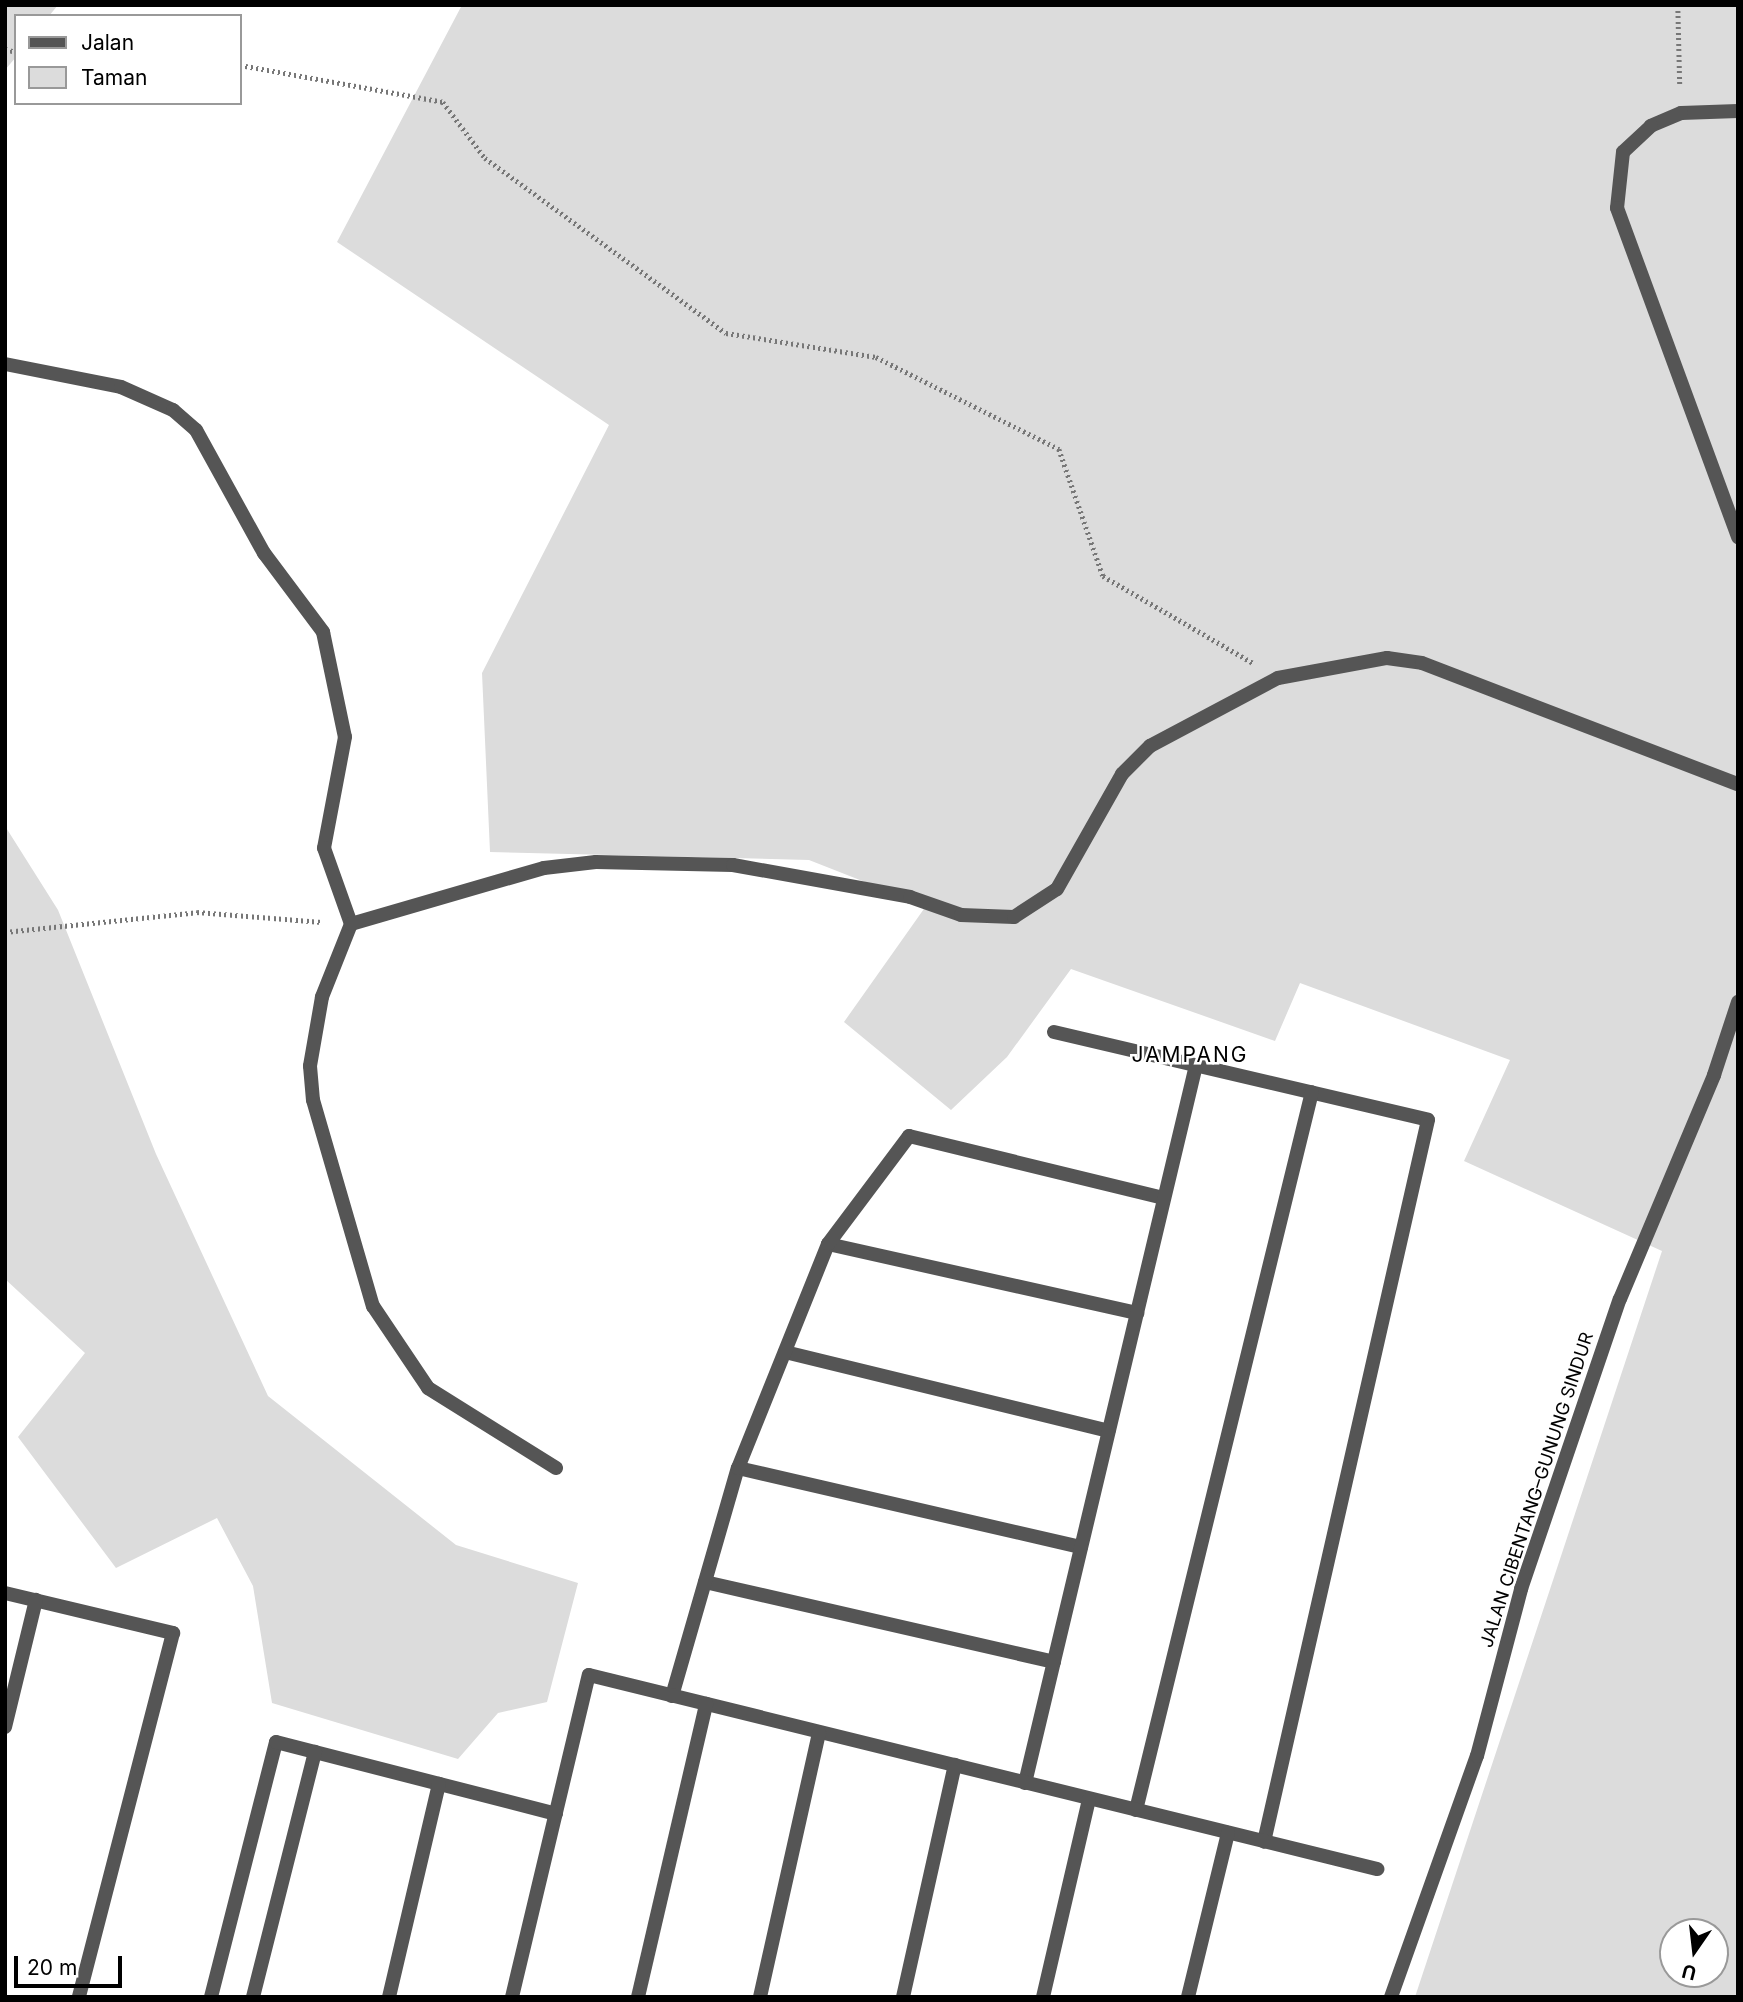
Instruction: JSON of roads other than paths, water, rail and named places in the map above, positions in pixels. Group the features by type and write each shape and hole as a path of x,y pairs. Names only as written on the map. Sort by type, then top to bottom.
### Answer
{"street":[{"path":"1738,111 1681,113 1651,126 1623,152 1617,208 1738,537"},
{"path":"5,363 121,387 173,410 196,430 264,553 323,632 345,737 324,848 351,924 322,998 310,1066 313,1100 373,1306 428,1388 556,1468"},
{"path":"351,924 544,868 596,862 733,865 910,897 961,915 1014,917 1057,889 1122,774 1150,746 1278,678 1387,658 1422,663 1738,784"},
{"name":"JALAN CIBENTANG–GUNUNG SINDUR","path":"1391,1997 1477,1756 1521,1589 1620,1299 1714,1075 1738,1002"},
{"path":"1054,1032 1428,1120 1264,1842"},
{"path":"1025,1783 1196,1065"},
{"path":"1136,1810 1312,1092"},
{"path":"673,1696 738,1468 828,1244 909,1136 1164,1198"},
{"path":"828,1244 1138,1313"},
{"path":"785,1353 1109,1431"},
{"path":"738,1468 1081,1548"},
{"path":"705,1581 1054,1662"},
{"path":"5,1592 173,1633 79,1997"},
{"path":"5,1727 36,1600"},
{"path":"512,1997 589,1675 1377,1870"},
{"path":"638,1997 706,1704"},
{"path":"760,1997 819,1732"},
{"path":"211,1997 276,1742 556,1814"},
{"path":"253,1997 315,1752"},
{"path":"903,1997 955,1766"},
{"path":"389,1997 439,1784"},
{"path":"1042,1997 1089,1799"},
{"path":"1188,1997 1228,1833"}],"district":[{"name":"JAMPANG","path":"1190,1055"}]}
